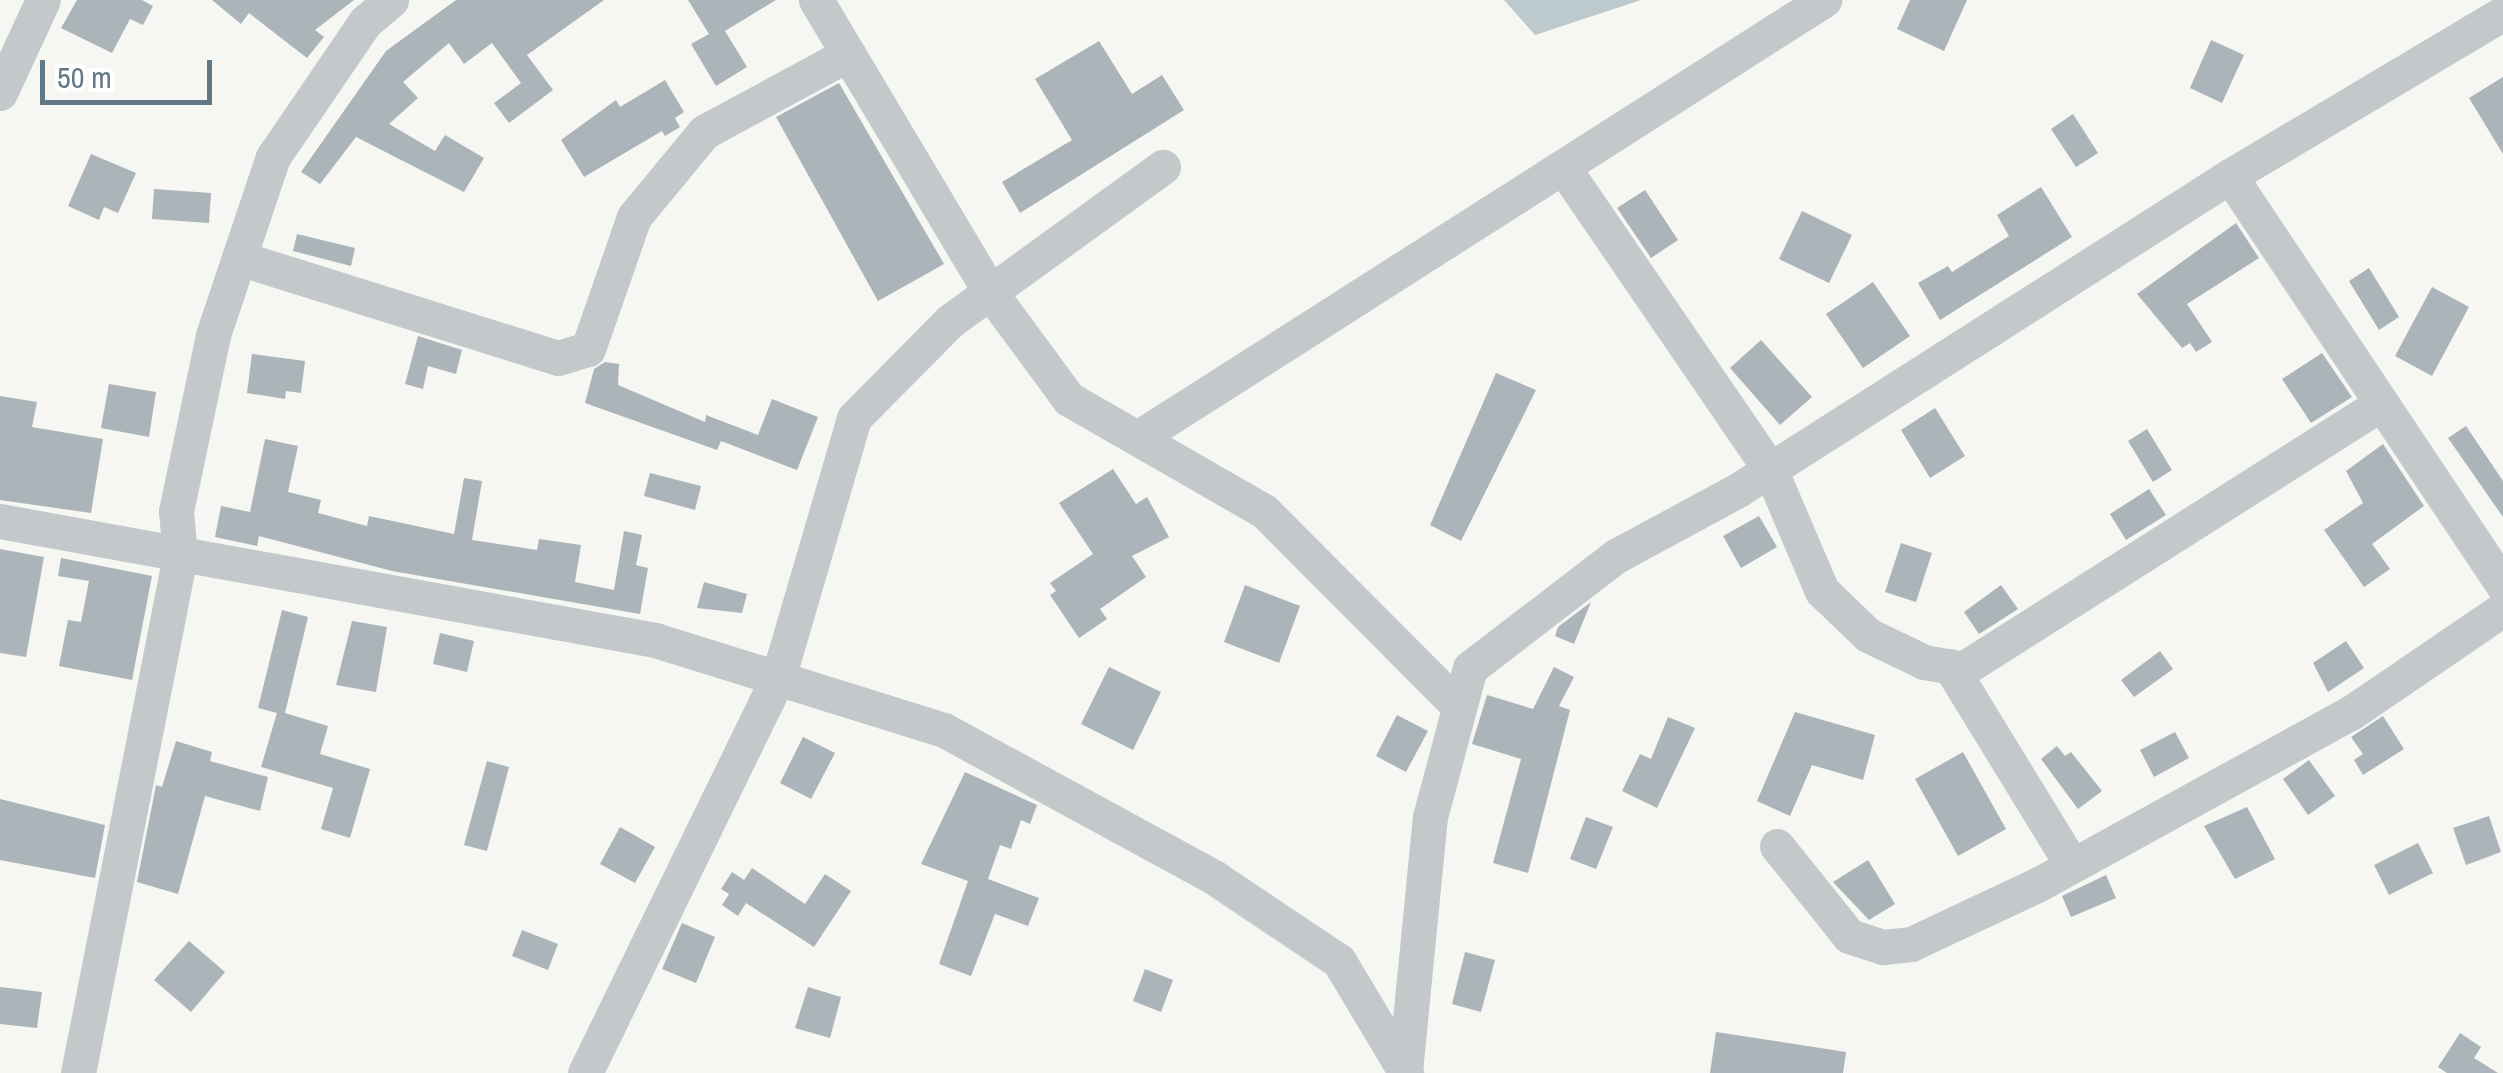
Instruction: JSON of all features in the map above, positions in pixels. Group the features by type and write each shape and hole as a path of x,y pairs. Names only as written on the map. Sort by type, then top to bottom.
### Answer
{"street":[{"path":"0,93 44,0"},
{"path":"78,1073 180,556 176,511 213,335 273,157 365,22 391,0"},
{"path":"816,0 990,292 1069,399 1264,511 1459,708"},
{"path":"1139,438 1824,0"},
{"path":"1406,1072 1430,817 1470,668 1616,556 1770,470 2230,176 2503,13"},
{"path":"239,258 558,358 588,349 634,217 704,132 848,54"},
{"path":"585,1073 778,678 854,418 950,321 1163,167"},
{"path":"1563,167 1770,470 1822,591 1868,635 1924,662 1964,669 2382,404"},
{"path":"2230,176 2503,586"},
{"path":"0,520 655,640 944,730 1216,878 1339,961 1406,1072"},
{"path":"1777,846 1849,936 1882,946 1911,944 2072,866 2352,712 2503,609"},
{"path":"1950,666 2072,866"}],"shaded area":[{"path":"1504,0 1641,0 1535,35"}],"building":[{"path":"77,0 142,0 153,6 143,25 130,19 112,53 61,28"},
{"path":"212,0 354,0 315,30 324,37 307,58 249,13 241,24"},
{"path":"456,0 604,0 527,55 553,90 509,123 494,103 521,83 492,43 464,64 449,43 403,82 418,98 389,124 435,151 445,135 484,158 464,192 356,137 320,184 301,172 386,51"},
{"path":"688,0 776,0 725,31 747,67 716,86 691,44 709,34"},
{"path":"1910,0 1967,0 1944,51 1897,29"},
{"path":"2211,40 2244,55 2222,103 2190,88"},
{"path":"1099,41 1132,94 1162,75 1184,110 1020,213 1002,182 1072,140 1035,79"},
{"path":"2503,77 2503,154 2469,98"},
{"path":"665,80 684,112 675,118 680,127 665,136 662,131 584,177 561,140 616,100 620,107"},
{"path":"839,83 944,264 878,301 776,117"},
{"path":"2073,114 2098,153 2076,167 2051,129"},
{"path":"91,154 136,173 118,213 104,207 99,220 68,206"},
{"path":"2041,187 2072,237 1940,320 1918,283 1948,266 1952,272 2009,236 1997,215"},
{"path":"154,189 211,193 209,223 152,219"},
{"path":"1645,190 1678,240 1651,258 1617,208"},
{"path":"1802,211 1852,235 1829,283 1779,259"},
{"path":"2236,223 2259,258 2187,304 2212,342 2196,352 2190,343 2182,348 2137,294"},
{"path":"297,234 355,248 351,266 293,251"},
{"path":"2369,268 2399,317 2379,330 2349,281"},
{"path":"1873,282 1910,336 1863,368 1826,314"},
{"path":"2432,287 2469,307 2432,376 2395,356"},
{"path":"418,336 462,350 456,374 428,366 423,389 405,384"},
{"path":"1761,340 1812,397 1780,425 1730,368"},
{"path":"2322,353 2352,397 2311,423 2282,379"},
{"path":"252,354 305,361 301,393 286,391 285,399 247,393"},
{"path":"605,362 619,364 618,385 705,422 706,415 758,435 772,399 818,417 797,470 721,441 717,450 585,403 594,369"},
{"path":"1496,373 1536,390 1461,541 1430,525"},
{"path":"109,384 156,392 149,437 101,428"},
{"path":"0,396 37,402 32,427 103,439 91,513 0,500"},
{"path":"1935,408 1965,456 1930,478 1901,430"},
{"path":"2466,426 2503,481 2503,517 2448,438"},
{"path":"2147,429 2172,470 2153,482 2128,441"},
{"path":"265,439 298,446 288,492 321,500 318,513 367,526 369,516 454,534 464,478 482,481 472,540 537,550 539,539 581,545 575,582 614,590 624,531 642,535 636,565 648,568 640,614 392,571 259,536 257,546 215,537 221,506 250,512"},
{"path":"2383,444 2424,506 2372,544 2390,569 2364,587 2324,530 2363,503 2346,471"},
{"path":"1113,469 1136,504 1147,497 1169,537 1132,556 1146,577 1100,609 1107,619 1079,638 1050,595 1056,591 1050,583 1093,554 1059,503"},
{"path":"650,473 701,486 695,510 644,496"},
{"path":"2149,489 2166,515 2126,540 2110,514"},
{"path":"1759,516 1777,547 1741,568 1723,536"},
{"path":"1901,543 1932,553 1916,602 1885,592"},
{"path":"0,549 44,557 26,657 0,653"},
{"path":"61,558 152,576 132,680 59,666 68,620 81,622 89,581 58,576"},
{"path":"704,582 747,594 742,613 697,608"},
{"path":"1245,585 1300,606 1279,663 1224,642"},
{"path":"2001,585 2018,609 1979,634 1964,612"},
{"path":"1591,602 1574,644 1555,636 1558,627"},
{"path":"282,610 308,617 285,713 328,726 320,754 370,769 350,838 321,829 333,788 261,767 277,713 258,708"},
{"path":"352,621 387,627 376,692 336,685"},
{"path":"440,633 474,641 467,672 433,664"},
{"path":"2346,641 2364,668 2328,692 2313,663"},
{"path":"2160,651 2173,669 2134,697 2121,680"},
{"path":"1109,667 1161,692 1133,750 1081,724"},
{"path":"1554,667 1574,677 1559,706 1570,710 1528,873 1493,863 1521,759 1472,744 1487,695 1533,709"},
{"path":"1795,712 1875,735 1863,780 1812,765 1790,816 1757,801"},
{"path":"1397,715 1428,731 1406,772 1376,756"},
{"path":"2383,716 2404,749 2363,775 2354,760 2363,754 2351,737"},
{"path":"1668,717 1695,728 1657,808 1622,791 1640,754 1651,759"},
{"path":"2175,732 2189,758 2154,777 2140,750"},
{"path":"803,737 835,753 811,799 780,783"},
{"path":"176,741 212,752 210,761 268,777 260,811 205,796 178,894 137,882 156,785 162,787"},
{"path":"2057,746 2065,756 2071,752 2102,791 2078,809 2041,759"},
{"path":"1963,752 2006,829 1958,856 1915,779"},
{"path":"2309,760 2335,796 2308,815 2283,779"},
{"path":"487,761 509,767 487,851 464,845"},
{"path":"965,772 1037,805 1030,824 1021,820 1011,849 1000,845 988,879 1039,898 1028,926 995,914 971,976 939,964 968,881 921,864"},
{"path":"0,799 105,825 95,878 0,860"},
{"path":"2247,807 2275,859 2235,879 2204,826"},
{"path":"2489,816 2501,852 2466,865 2453,828"},
{"path":"1586,817 1613,827 1596,869 1570,859"},
{"path":"620,827 655,847 635,883 600,864"},
{"path":"2418,843 2433,873 2389,895 2374,865"},
{"path":"1868,860 1895,904 1869,920 1833,882"},
{"path":"752,868 805,904 825,874 851,891 814,947 746,903 738,916 722,905 729,894 721,889 732,872 744,880"},
{"path":"2106,875 2116,898 2071,917 2062,896"},
{"path":"682,923 715,937 696,983 662,969"},
{"path":"522,930 558,944 548,970 512,956"},
{"path":"189,941 225,972 191,1012 154,980"},
{"path":"1465,952 1495,960 1481,1012 1452,1004"},
{"path":"1145,969 1173,980 1161,1012 1133,1001"},
{"path":"0,987 42,992 37,1028 0,1024"},
{"path":"808,987 841,997 830,1038 795,1028"},
{"path":"1716,1032 1846,1052 1843,1073 1710,1073"},
{"path":"2460,1033 2481,1047 2474,1058 2498,1073 2447,1073 2438,1067"}]}
